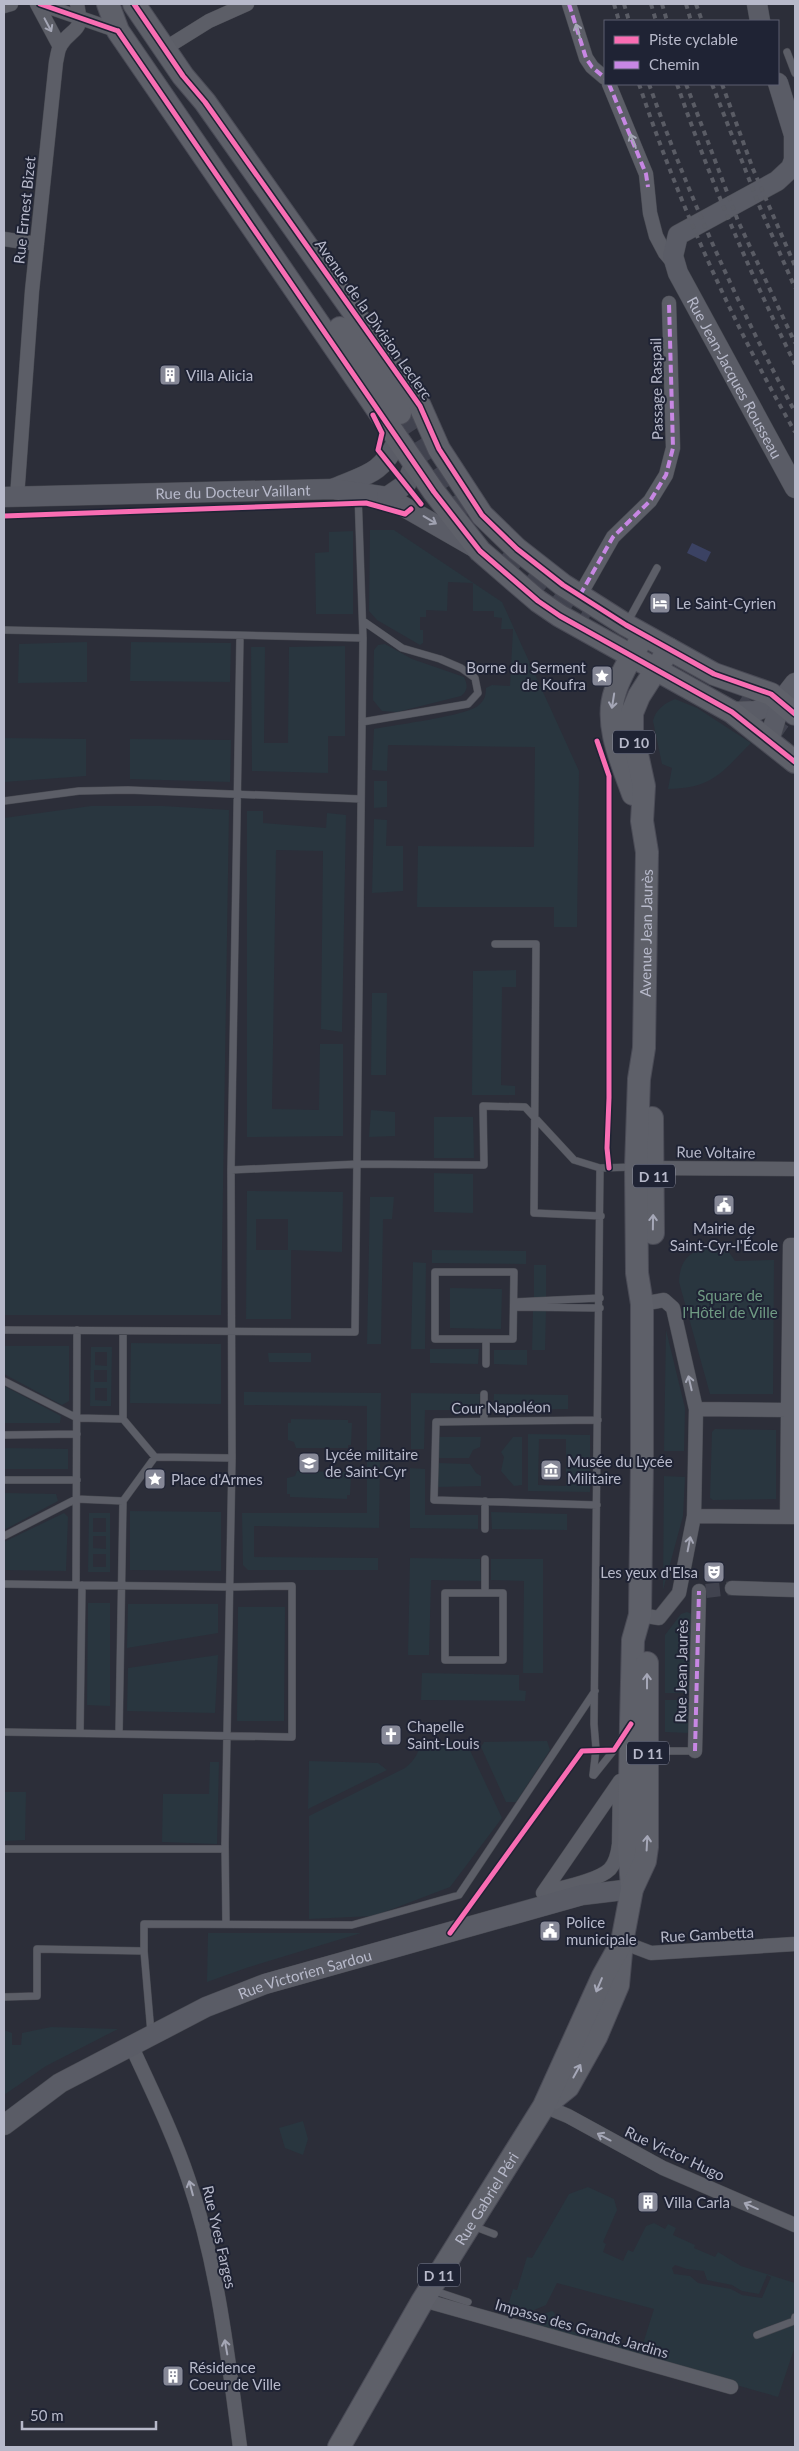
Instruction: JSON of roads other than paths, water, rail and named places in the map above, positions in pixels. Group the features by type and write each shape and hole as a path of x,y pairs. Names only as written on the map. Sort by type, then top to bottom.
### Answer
{"main road":[{"path":"108,4 118,31 398,440 439,498 480,550 538,601 785,742 795,762"},
{"path":"108,4 149,52 280,243 403,411 198,107 183,76"},
{"name":"Avenue de la Division Leclerc","path":"139,9 183,76 205,102 420,406 439,449 482,516 518,549 563,585 634,630 714,674 771,694 788,707"},
{"path":"278,265 280,243"},
{"path":"632,656 634,630"},
{"path":"656,669 669,649"},
{"name":"D 10","path":"632,656 614,693 611,714 613,733 642,821"},
{"name":"D 10","path":"642,821 644,786 632,731 632,713 639,696 656,669"},
{"name":"Avenue Jean Jaurès","path":"632,1889 645,1861 647,1847 648,1751 647,1644 640,1615 642,1304 637,1273 650,1077 644,1048 646,852 642,821"},
{"name":"Avenue Jean Jaurès","path":"632,1889 629,1846 633,1640 640,1615"},
{"name":"Rue Gabriel Péri","path":"339,2447 426,2295 544,2106 568,2087 596,2037 618,1985 622,1942 632,1889"}],"street":[{"path":"4,6 11,4"},
{"path":"39,4 118,31"},
{"path":"39,4 60,47 78,28 80,18 77,4"},
{"path":"164,49 209,21 247,4"},
{"path":"569,4 586,58 592,67 604,77"},
{"path":"757,4 760,20"},
{"name":"Rue Ernest Bizet","path":"10,497 60,47"},
{"path":"609,85 646,174 650,213 656,236 665,253 676,266"},
{"path":"676,266 674,247 678,234 777,181 793,169 794,135 779,85"},
{"path":"4,239 37,244"},
{"name":"Rue Jean-Jacques Rousseau","path":"676,266 712,338 736,377 795,488"},
{"name":"Passage Raspail","path":"580,595 613,537 650,500 666,475 673,448 669,304"},
{"path":"333,489 372,472 388,460 398,440"},
{"path":"439,449 415,463 406,484 388,498 480,550"},
{"path":"388,460 415,463"},
{"name":"Rue du Docteur Vaillant","path":"10,497 333,489 388,498"},
{"path":"785,742 788,707 795,683"},
{"path":"732,712 788,707"},
{"name":"Rue Voltaire","path":"645,1168 795,1169"},
{"path":"694,1516 791,1517 790,1244 795,1245"},
{"path":"640,1615 659,1618 679,1593 694,1516 696,1409 673,1308 664,1300 642,1304"},
{"path":"696,1409 791,1410"},
{"path":"732,1588 795,1590"},
{"name":"Rue Jean Jaurès","path":"679,1593 703,1591 695,1751"},
{"path":"620,1781 619,1844 618,1853 611,1868 599,1876 543,1893 616,1787 620,1781"},
{"name":"Rue Victorien Sardou","path":"4,2125 60,2083 206,2006 265,1984 582,1896 632,1889"},
{"name":"Rue Gambetta","path":"622,1942 651,1953 795,1944"},
{"name":"Rue Yves Farges","path":"131,2045 161,2111 188,2178 200,2219 210,2256 228,2353 240,2447"},
{"name":"Rue Victor Hugo","path":"544,2106 568,2116 663,2168 795,2225"},
{"name":"Impasse des Grands Jardins","path":"426,2295 731,2386"}],"lane":[{"path":"787,52 795,74"},
{"path":"4,1330 355,1332 363,638 358,493"},
{"path":"634,630 657,568"},
{"path":"362,722 468,704 478,693 475,678 461,668 440,659 402,648 363,622"},
{"path":"4,630 363,638"},
{"path":"226,1924 224,1849 228,1736 232,1458 231,1170 240,636"},
{"path":"4,801 79,791 128,790 362,799"},
{"path":"495,944 536,944 533,1113 534,1213 601,1216"},
{"path":"231,1170 358,1164 484,1165 483,1106 526,1107 574,1160 600,1168 645,1168"},
{"path":"600,1168 596,1749 593,1775 614,1750 631,1724"},
{"path":"435,1272 514,1272 514,1339 486,1339 435,1338 435,1272"},
{"path":"514,1305 600,1298"},
{"path":"514,1305 600,1308"},
{"path":"77,1330 76,1499 79,1585 80,1732"},
{"path":"123,1331 123,1418 155,1457 232,1458"},
{"path":"486,1339 486,1364"},
{"path":"4,1381 77,1418 123,1418"},
{"path":"484,1394 484,1421"},
{"name":"Cour Napoléon","path":"597,1505 434,1500 436,1422 598,1420"},
{"path":"4,1435 77,1434"},
{"path":"119,1734 123,1500 155,1457"},
{"path":"4,1480 76,1480"},
{"path":"4,1536 76,1499 123,1500"},
{"path":"485,1501 485,1529"},
{"path":"485,1559 485,1593"},
{"path":"4,1584 292,1586 292,1737 4,1732"},
{"path":"445,1593 485,1593 503,1593 503,1660 445,1660 445,1593"},
{"path":"151,2035 144,1951 144,1924 352,1925 459,1895 595,1691"},
{"path":"648,1751 695,1751"},
{"path":"4,1848 224,1849"},
{"path":"4,1996 37,1996 37,1949 144,1951"},
{"path":"470,2225 494,2234"},
{"path":"426,2295 468,2302"},
{"path":"757,2335 794,2321 795,2317"}],"water":[{"path":"692,543 711,552 706,562 687,553"}],"tunnel":[{"path":"400,413 469,521"},
{"path":"501,556 569,609 588,620"},
{"path":"737,704 790,741"},
{"path":"706,1591 732,1588"}],"railway":[{"path":"614,4 619,20"},
{"path":"624,4 629,20"},
{"path":"651,4 656,20"},
{"path":"662,4 667,20"},
{"path":"686,4 691,20"},
{"path":"696,4 702,20"},
{"path":"639,85 671,174 708,262 750,348 795,432"},
{"path":"649,85 664,126 716,251 754,332 795,412"},
{"path":"677,85 732,226 795,364"},
{"path":"686,85 738,221 795,343"},
{"path":"712,85 761,210 795,288"},
{"path":"722,85 753,169 795,266"}],"place":[{"name":"Villa Alicia","path":"170,375"},
{"name":"Le Saint-Cyrien","path":"660,603"},
{"name":"Borne du Serment de Koufra","path":"602,676"},
{"name":"Mairie de Saint-Cyr-l'École","path":"724,1205"},
{"name":"Lycée militaire de Saint-Cyr","path":"309,1463"},
{"name":"Musée du Lycée Militaire","path":"551,1470"},
{"name":"Place d'Armes","path":"155,1479"},
{"name":"Les yeux d'Elsa","path":"714,1572"},
{"name":"Chapelle Saint-Louis","path":"391,1735"},
{"name":"Police municipale","path":"550,1931"},
{"name":"Villa Carla","path":"648,2202"},
{"name":"Résidence Coeur de Ville","path":"173,2376"}],"park label":[{"name":"Square de l'Hôtel de Ville","path":"730,1304"}]}
